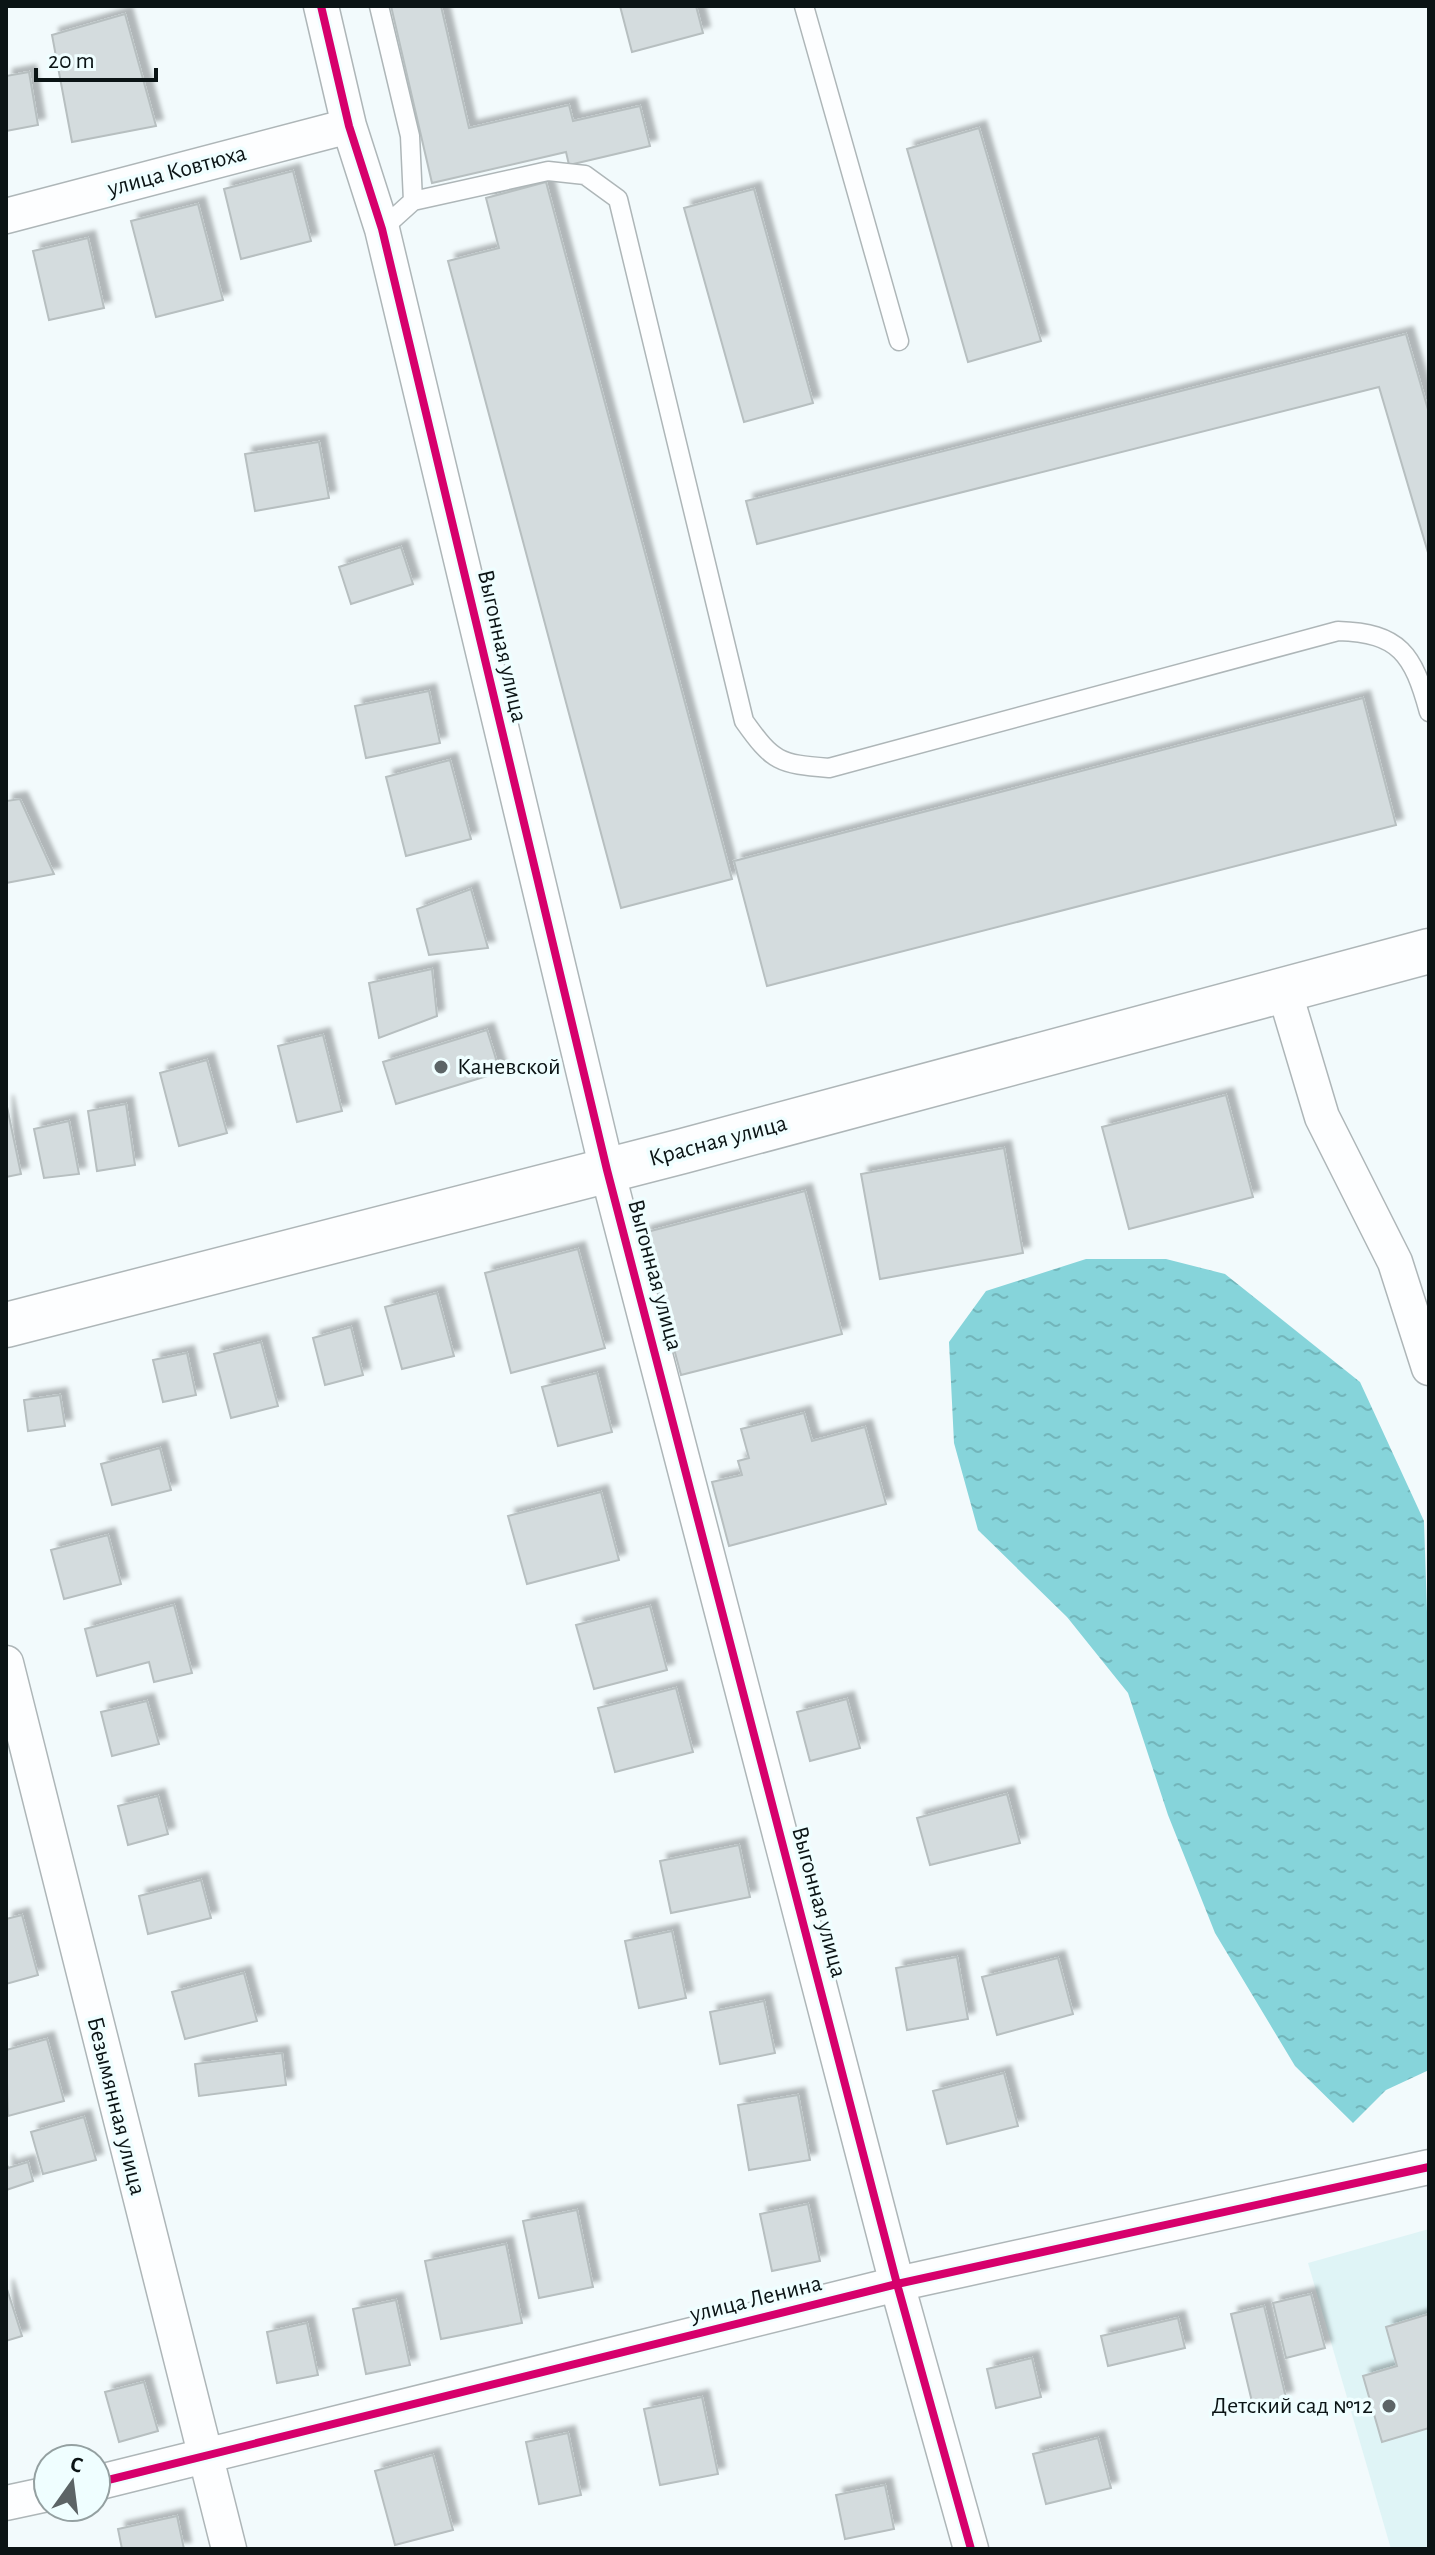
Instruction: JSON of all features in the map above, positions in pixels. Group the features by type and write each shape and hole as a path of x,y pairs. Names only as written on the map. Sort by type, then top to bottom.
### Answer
{"main road":[{"name":"Красная улица","path":"6,1325 607,1170 1429,951"}],"street":[{"name":"Выгонная улица","path":"321,6 349,126 382,229 607,1170 897,2284 971,2549"},
{"name":"улица Ковтюха","path":"6,216 349,126"},
{"path":"1284,990 1322,1117 1395,1262 1429,1368"},
{"name":"Безымянная улица","path":"6,1663 229,2549"},
{"name":"улица Ленина","path":"112,2479 897,2284 1429,2167"},
{"path":"6,2503 32,2497"}],"lane":[{"path":"379,6 410,136 413,201"},
{"path":"804,6 899,341"},
{"path":"382,229 413,201 548,171 585,175 618,199 744,721 768,754 794,765 829,768 1338,631 1374,632 1397,646 1420,678 1429,712"}],"shaded area":[{"name":"Детский сад №12","path":"1429,2229 1429,2549 1391,2549 1308,2263"}],"water":[{"path":"1086,1259 1166,1259 1225,1274 1360,1382 1424,1521 1429,1673 1429,2070 1386,2090 1353,2123 1295,2066 1215,1933 1168,1815 1128,1693 1067,1617 978,1530 954,1443 949,1342 986,1291"}],"building":[{"path":"391,6 441,6 469,128 569,105 573,121 640,106 650,146 569,165 566,152 432,183"},
{"path":"620,6 696,6 703,33 632,52"},
{"path":"125,14 156,126 72,142 52,35"},
{"path":"29,72 38,125 6,131 6,76"},
{"path":"979,128 1041,341 968,362 907,149"},
{"path":"293,171 311,241 241,259 224,189"},
{"path":"546,182 732,879 621,908 448,261 499,248 486,198"},
{"path":"754,189 813,403 744,422 684,208"},
{"path":"198,204 223,300 156,317 131,221"},
{"path":"88,238 104,308 49,320 33,251"},
{"path":"1406,334 1429,413 1429,556 1379,387 757,544 746,501"},
{"path":"319,442 329,498 255,511 245,454"},
{"path":"401,547 413,584 351,604 339,567"},
{"path":"429,691 440,743 366,758 355,706"},
{"path":"1363,698 1396,825 767,986 734,861"},
{"path":"450,760 471,839 406,856 386,777"},
{"path":"20,799 54,874 6,883 6,801"},
{"path":"471,889 488,948 429,955 417,909"},
{"path":"432,969 437,1016 379,1038 369,983"},
{"name":"Каневской","path":"487,1030 500,1072 396,1104 383,1062"},
{"path":"323,1035 342,1111 297,1122 278,1046"},
{"path":"207,1060 227,1133 179,1146 160,1073"},
{"path":"1226,1095 1253,1197 1129,1229 1102,1127"},
{"path":"6,1102 21,1174 6,1177"},
{"path":"126,1104 135,1165 97,1171 88,1111"},
{"path":"69,1121 79,1174 44,1178 34,1129"},
{"path":"1004,1148 1023,1253 880,1279 861,1174"},
{"path":"805,1191 842,1334 681,1375 643,1233"},
{"path":"578,1249 605,1348 511,1373 485,1273"},
{"path":"437,1293 454,1356 402,1369 385,1307"},
{"path":"351,1327 363,1375 325,1385 313,1338"},
{"path":"261,1342 278,1406 231,1418 214,1354"},
{"path":"187,1353 196,1395 163,1402 153,1360"},
{"path":"597,1373 612,1432 558,1446 542,1387"},
{"path":"60,1395 65,1426 28,1431 24,1400"},
{"path":"804,1413 812,1441 865,1427 886,1504 729,1546 712,1482 742,1475 738,1461 749,1458 741,1429"},
{"path":"160,1448 171,1490 112,1505 101,1464"},
{"path":"601,1492 619,1560 527,1584 508,1516"},
{"path":"108,1535 121,1584 64,1599 51,1550"},
{"path":"174,1605 192,1673 154,1682 149,1662 97,1676 85,1629"},
{"path":"650,1606 667,1670 594,1689 576,1625"},
{"path":"676,1688 693,1752 615,1772 598,1708"},
{"path":"847,1699 860,1748 810,1761 797,1712"},
{"path":"147,1701 159,1744 112,1756 101,1712"},
{"path":"1007,1794 1020,1843 930,1865 917,1818"},
{"path":"158,1796 168,1834 128,1845 118,1806"},
{"path":"739,1845 750,1897 671,1913 660,1861"},
{"path":"201,1880 211,1918 148,1934 139,1896"},
{"path":"22,1915 38,1975 6,1984 6,1919"},
{"path":"672,1931 686,1998 639,2008 625,1941"},
{"path":"957,1957 968,2019 907,2030 896,1968"},
{"path":"1058,1958 1073,2014 997,2035 982,1977"},
{"path":"244,1973 257,2021 185,2039 172,1992"},
{"path":"764,2001 775,2053 720,2064 710,2012"},
{"path":"47,2039 64,2101 8,2116 6,2050"},
{"path":"282,2053 286,2085 199,2096 195,2064"},
{"path":"1004,2073 1018,2126 947,2144 933,2091"},
{"path":"798,2095 810,2160 749,2170 738,2105"},
{"path":"84,2117 96,2160 43,2174 31,2132"},
{"path":"6,2161 8,2168 28,2162 33,2181 6,2190"},
{"path":"808,2204 820,2261 772,2271 760,2214"},
{"path":"577,2210 593,2287 539,2298 523,2221"},
{"path":"506,2244 522,2323 441,2339 425,2261"},
{"path":"6,2286 22,2336 6,2341"},
{"path":"1311,2294 1325,2348 1286,2358 1273,2303"},
{"path":"396,2300 410,2365 366,2374 353,2309"},
{"path":"1264,2306 1286,2398 1253,2406 1231,2314"},
{"path":"1429,2314 1429,2428 1382,2442 1363,2376 1397,2366 1386,2327"},
{"path":"1178,2318 1185,2348 1108,2366 1101,2336"},
{"path":"307,2323 318,2375 277,2383 267,2332"},
{"path":"1032,2358 1041,2397 996,2408 987,2369"},
{"path":"144,2382 158,2431 119,2442 105,2392"},
{"path":"702,2397 718,2474 660,2485 644,2409"},
{"path":"568,2433 581,2495 539,2504 526,2442"},
{"path":"1098,2438 1111,2488 1046,2504 1033,2454"},
{"path":"433,2455 453,2530 395,2545 375,2471"},
{"path":"885,2485 894,2529 845,2539 836,2495"},
{"path":"177,2516 184,2549 122,2549 118,2529"}],"cycle path":[{"path":"321,6 349,126 382,229 607,1170 897,2284 971,2549"},
{"path":"112,2479 897,2284 1429,2167"}],"place":[{"name":"Каневской","path":"441,1067"},
{"name":"Детский сад №12","path":"1389,2406"}]}
